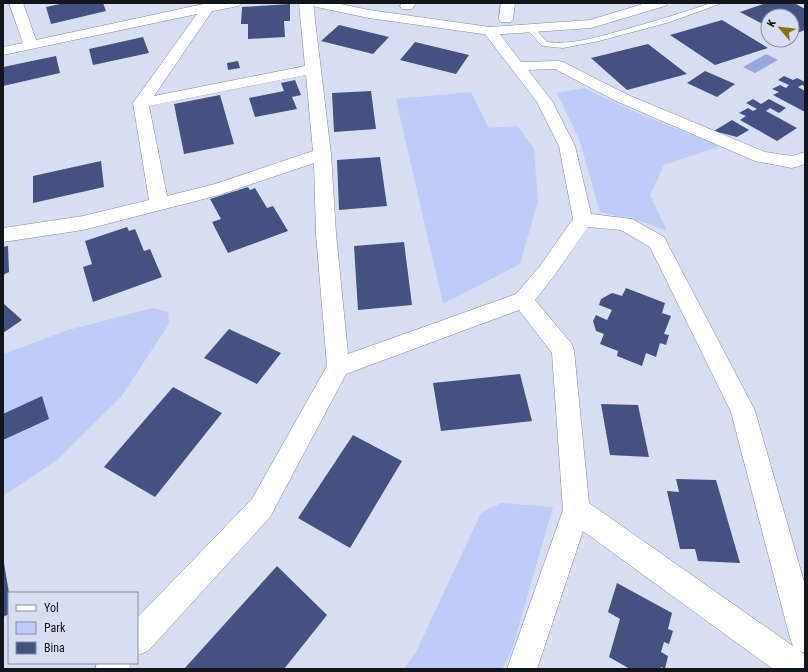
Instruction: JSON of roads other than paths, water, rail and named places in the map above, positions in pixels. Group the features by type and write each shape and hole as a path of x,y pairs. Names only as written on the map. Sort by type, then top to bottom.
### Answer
{"street":[{"path":"16,3 31,44"},
{"path":"3,51 213,6 234,3"},
{"path":"138,639 261,508 338,367 326,234 322,154 306,3"},
{"path":"317,3 369,14 530,28 591,24 660,3"},
{"path":"391,3 448,12"},
{"path":"506,19 508,3"},
{"path":"159,204 141,102 213,6"},
{"path":"491,24 506,19 562,16 577,12"},
{"path":"338,367 523,300 547,271 583,220 566,146 544,101 491,24"},
{"path":"519,66 558,65 622,98 761,157 792,162 805,158"},
{"path":"141,102 313,69"},
{"path":"3,235 83,223 219,189 322,154"},
{"path":"583,220 625,224 657,242 743,411 805,638"},
{"path":"522,669 576,510 564,350 523,300"},
{"path":"576,510 799,669"}],"lane":[{"path":"530,28 545,44 563,46 599,39 667,20 718,3"}]}
